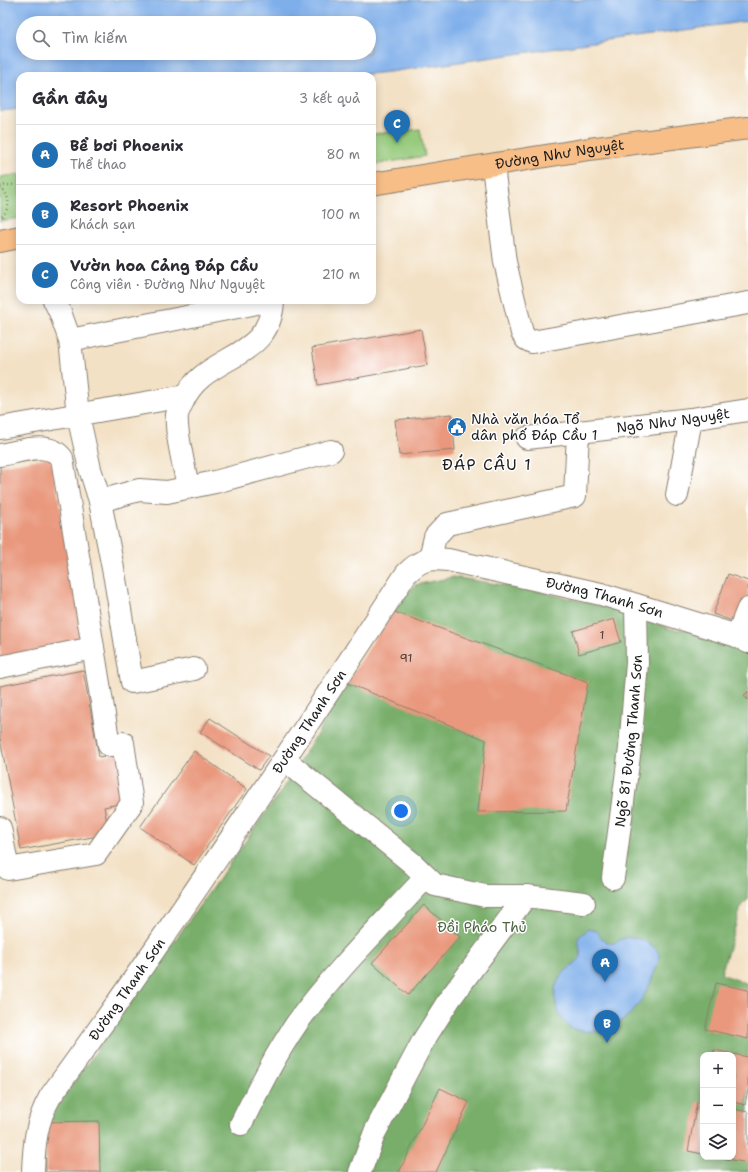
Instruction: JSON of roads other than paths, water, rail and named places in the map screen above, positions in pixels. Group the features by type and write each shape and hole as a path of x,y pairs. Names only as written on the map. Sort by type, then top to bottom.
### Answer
{"main road":[{"name":"Đường Như Nguyệt","path":"376,183 493,166 589,149 748,128"},
{"path":"0,241 16,238"}],"street":[{"path":"493,166 504,262 522,333 526,339 532,342 748,303"},
{"path":"56,304 70,340 78,415 90,469 100,501 132,682 194,670"},
{"path":"70,340 252,304"},
{"path":"188,487 177,415 185,396 190,387 210,369 231,359 260,337 267,328 273,315 272,304"},
{"path":"0,428 185,396"},
{"name":"Ngõ Như Nguyệt","path":"527,438 691,419 748,410"},
{"path":"677,495 691,419"},
{"path":"430,558 434,537 447,524 575,496 578,432"},
{"path":"0,455 42,448 57,452 62,458 108,745 123,743 132,803 96,854 8,869 0,828"},
{"path":"100,501 139,490 166,492 215,482 331,451"},
{"name":"Đường Thanh Sơn","path":"34,1172 36,1133 40,1114 50,1097 124,995 285,760 406,574 416,564 430,558 464,563 601,594 743,639"},
{"name":"Ngõ 81 Đường Thanh Sơn","path":"614,878 630,748 637,664 636,604"},
{"path":"743,639 748,609"},
{"path":"0,667 93,648"},
{"path":"285,760 435,885 465,893 486,896 526,896 584,903"},
{"path":"241,1124 267,1073 297,1023 339,973 426,877"},
{"path":"360,1172 376,1132 423,1041 449,1000 526,896"}],"water":[{"path":"0,0 748,0 748,21 389,72 376,73 376,72 16,72 16,109 0,111"},
{"path":"588,929 597,931 603,940 609,943 632,937 644,941 654,947 660,956 649,985 633,1011 617,1024 597,1031 576,1030 570,1027 558,1011 555,998 555,991 558,981 564,973 581,957 578,938"}],"place":[{"name":"Vườn hoa Cảng Đáp Cầu","path":"397,143"},
{"name":"Nhà văn hóa Tổ dân phố Đáp Cầu 1","path":"457,427"},
{"name":"Bể bơi Phoenix","path":"605,982"},
{"name":"Resort Phoenix","path":"607,1043"}],"district":[{"name":"ĐÁP CẦU 1","path":"487,464"}],"park label":[{"name":"Đồi Pháo Thủ","path":"482,927"}]}
